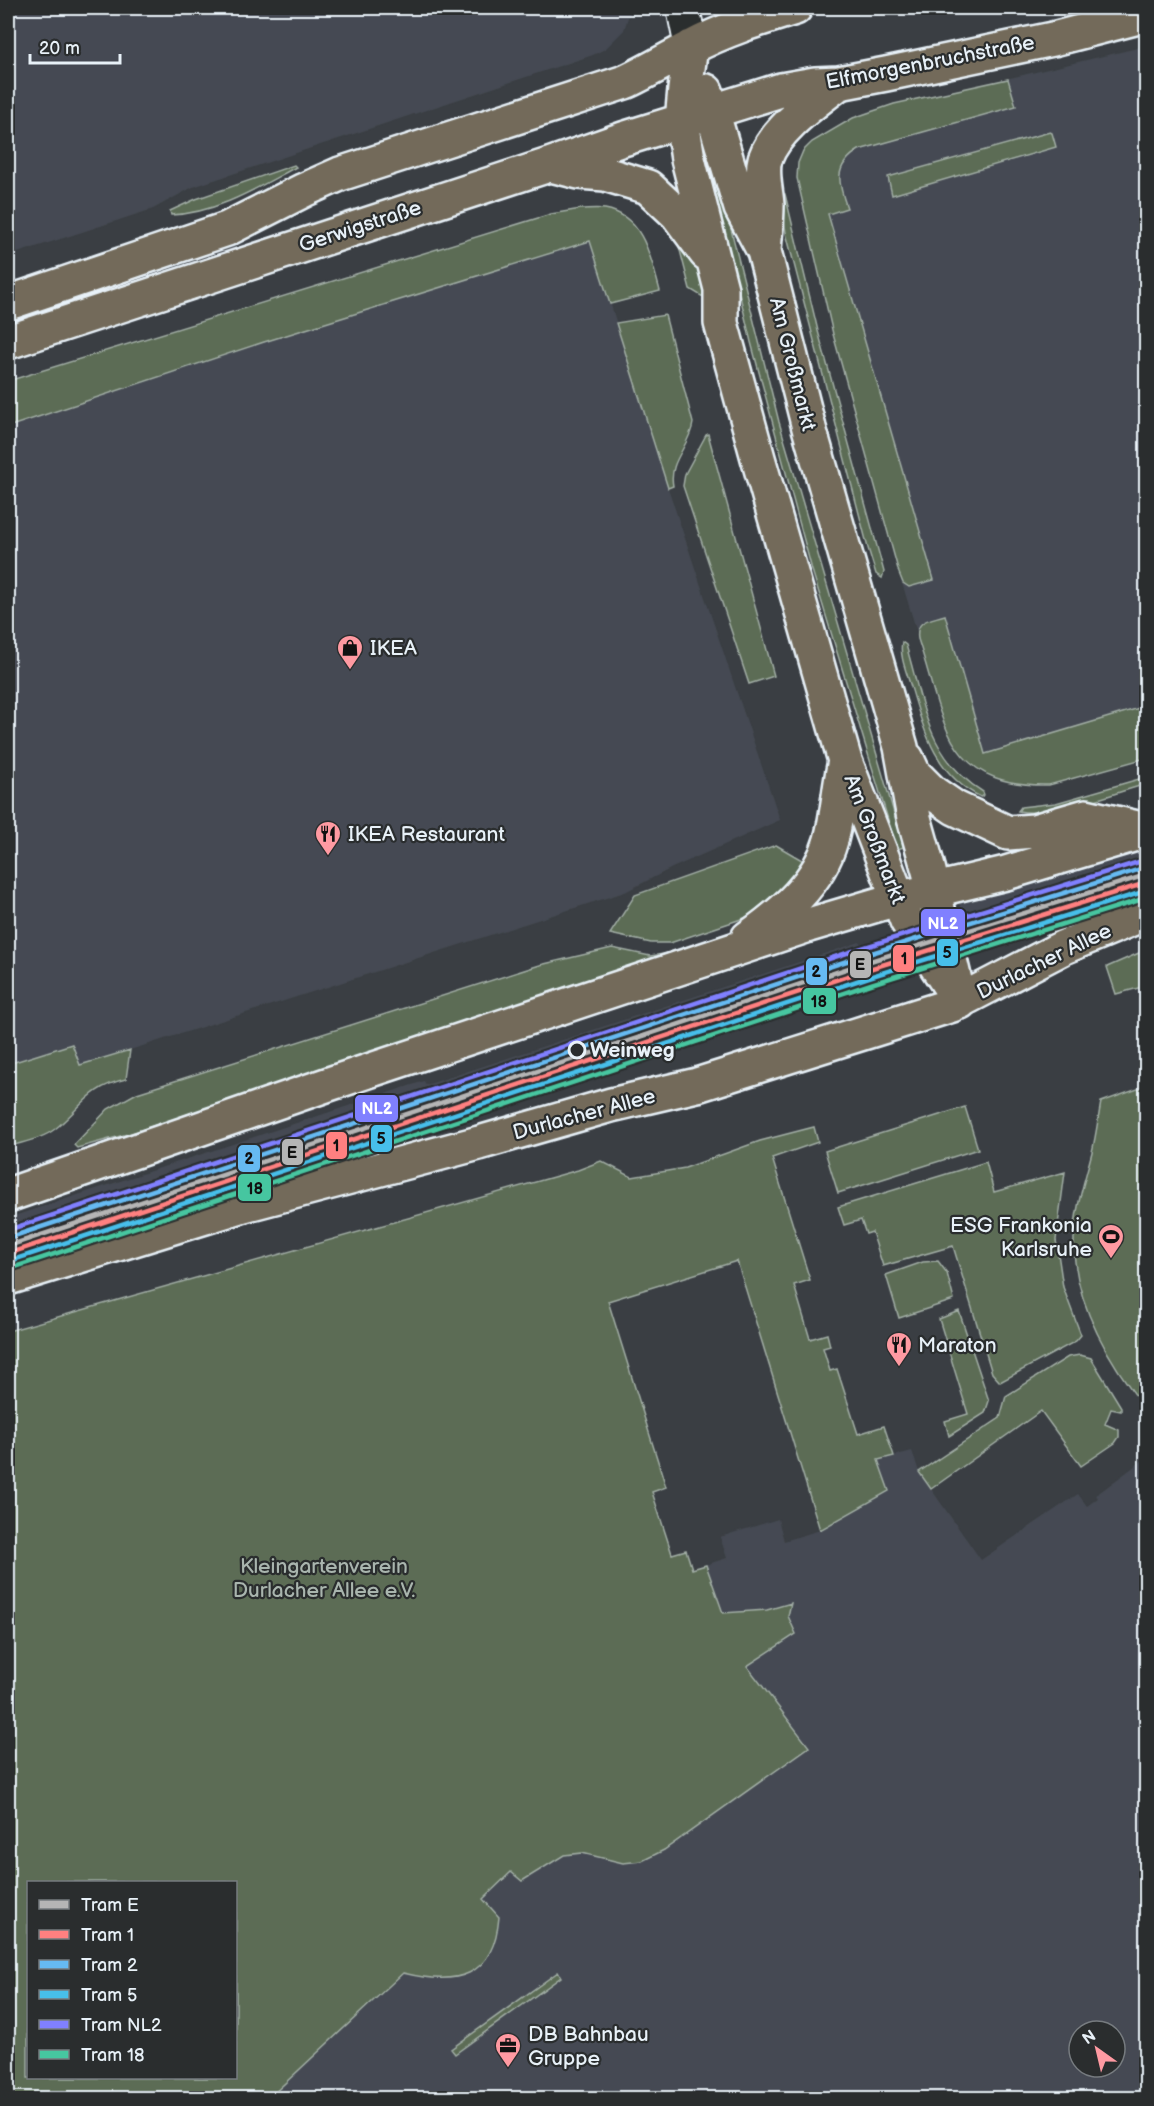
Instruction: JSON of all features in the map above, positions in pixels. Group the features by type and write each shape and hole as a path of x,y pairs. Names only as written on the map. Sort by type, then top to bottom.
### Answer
{"main road":[{"path":"8,303 227,229 340,174 625,82 650,71 691,47 735,28 795,8"},
{"name":"Elfmorgenbruchstraße","path":"713,111 781,90 814,84 839,83 1053,39 1146,15"},
{"name":"Am Großmarkt","path":"691,47 713,111 741,208 764,251 809,428 901,747 914,818 934,890 960,1002"},
{"name":"Am Großmarkt","path":"691,47 682,121 688,159 721,289 721,323 845,761 880,847 897,899 914,934 960,1002"},
{"path":"764,251 767,204 764,182 765,160 773,144 790,124 839,83"},
{"name":"Gerwigstraße","path":"8,342 713,111"},
{"path":"549,165 579,172 605,174 648,187 690,229 715,266"},
{"path":"901,747 914,774 933,793 955,808 1008,833 1034,831 1086,816 1146,831"},
{"path":"726,952 751,936 794,900 813,879 830,842 845,761"},
{"path":"8,1195 275,1102 726,952 897,899 1006,873 1146,831"},
{"name":"Durlacher Allee","path":"8,1278 244,1206 469,1146 610,1105 697,1085 960,1002 1064,947 1146,913"}],"street":[{"name":"Am Großmarkt","path":"683,8 691,47"}],"shaded area":[{"path":"8,8 631,8 624,30 605,49 593,55 193,187 153,209 8,256"},
{"path":"1146,46 1146,758 1049,785 1002,781 983,773 966,760 951,742 945,724 899,573 833,334 797,178 798,163 803,151 812,142 869,111"},
{"name":"IKEA","path":"591,241 668,488 780,820 672,868 625,892 130,1050 79,1065 72,1044 8,1064 8,427 264,342"},
{"path":"1146,847 1146,883 1020,941 998,944 986,940 975,934 964,923 960,915 960,903 963,899"},
{"path":"860,942 869,970 461,1103 465,1117 343,1150 341,1147 8,1255 8,1218 424,1081 426,1085"},
{"path":"912,1451 919,1472 981,1560 1078,1494 1087,1506 1098,1498 1096,1495 1143,1460 1146,1464 1146,2098 269,2098 404,1973 686,1550 692,1569 727,1558 720,1537 778,1519 784,1541 820,1530 888,1492 878,1460"}],"green space":[{"path":"1008,79 1016,106 859,150 851,156 841,169 840,176 841,191 847,208 828,214 934,580 909,587 903,583 899,573 833,334 797,178 798,163 803,151 812,142 853,118 894,104"},
{"path":"1050,132 1056,147 892,195 888,177"},
{"path":"714,161 779,422 904,847 897,849 812,570 751,342 708,162"},
{"path":"294,165 296,167 236,198 204,210 171,215 170,211 196,199"},
{"path":"785,194 818,331 884,572 882,578 876,574 868,548 786,233 781,195"},
{"path":"581,209 605,209 629,220 644,241 660,291 610,304 590,241 264,342 8,427 8,381 551,214"},
{"path":"675,231 700,273 704,290 703,297 690,289"},
{"path":"665,315 693,423 688,439 676,461 672,477 673,486 668,488 616,323"},
{"path":"708,434 774,676 749,684 683,486 685,474"},
{"path":"945,615 985,754 1146,706 1146,758 1049,785 1014,783 988,774 968,761 954,743 943,721 918,639 921,624"},
{"path":"902,642 906,645 930,728 939,746 964,778 983,792 984,795 981,797 953,777 934,751 921,720 904,664"},
{"path":"1146,777 1146,784 1082,804 1049,811 1018,811 1021,807 1056,803"},
{"path":"776,845 807,863 762,912 670,943 651,943 610,934 635,895"},
{"path":"612,948 650,956 685,951 497,1010 135,1132 77,1148 74,1145 108,1109 137,1093 540,965"},
{"path":"1146,950 1146,986 1116,994 1107,967"},
{"path":"72,1044 80,1065 130,1050 126,1079 103,1087 94,1093 50,1132 8,1147 8,1064"},
{"name":"ESG Frankonia Karlsruhe","path":"1146,1086 1146,1409 1106,1351 1095,1329 1079,1284 1074,1238 1078,1205 1101,1102"},
{"path":"965,1107 978,1149 838,1193 825,1151"},
{"name":"Kleingartenverein Durlacher Allee e.V.","path":"814,1127 818,1142 772,1158 810,1280 794,1285 810,1339 827,1334 830,1346 823,1348 830,1371 837,1369 858,1434 884,1426 894,1456 878,1460 889,1491 820,1530 737,1261 608,1301 666,1487 652,1492 672,1554 686,1550 692,1569 706,1565 723,1613 767,1610 791,1603 788,1616 796,1634 747,1666 809,1747 664,1850 642,1861 623,1863 582,1853 564,1855 522,1881 511,1872 483,1899 499,1917 496,1937 481,1965 469,1973 456,1977 422,1977 403,1973 269,2098 8,2098 8,1331 578,1170 601,1161 632,1177 685,1168 760,1141"},
{"path":"986,1162 994,1192 1065,1172 1056,1240 1063,1287 1081,1335 1076,1341 1000,1382 992,1373 953,1246 883,1266 872,1232 866,1234 861,1220 844,1225 838,1207"},
{"path":"938,1261 947,1273 954,1300 899,1318 886,1275 923,1262"},
{"path":"959,1311 989,1401 985,1413 949,1436 945,1421 968,1414 939,1319"},
{"path":"1080,1355 1091,1358 1121,1407 1121,1411 1111,1409 1105,1424 1119,1430 1119,1437 1115,1443 1081,1466 1041,1411 931,1489 919,1472 1000,1418 1006,1396 1068,1357"},
{"path":"558,1972 561,1977 455,2054 451,2049"}],"tram line":[{"name":"NL2","path":"8,1230 859,949 1142,861"},
{"name":"2","path":"8,1238 862,956 1144,868"},
{"name":"E","path":"8,1246 864,963 1146,875"},
{"name":"1","path":"10,1253 866,970 1146,883"},
{"name":"5","path":"13,1260 869,977 1146,891"},
{"name":"18","path":"15,1267 871,984 1146,898"}],"place":[{"name":"IKEA","path":"350,671"},
{"name":"IKEA Restaurant","path":"328,857"},
{"name":"Weinweg","path":"577,1050"},
{"name":"ESG Frankonia Karlsruhe","path":"1111,1260"},
{"name":"Maraton","path":"899,1368"},
{"name":"DB Bahnbau Gruppe","path":"508,2069"}]}
